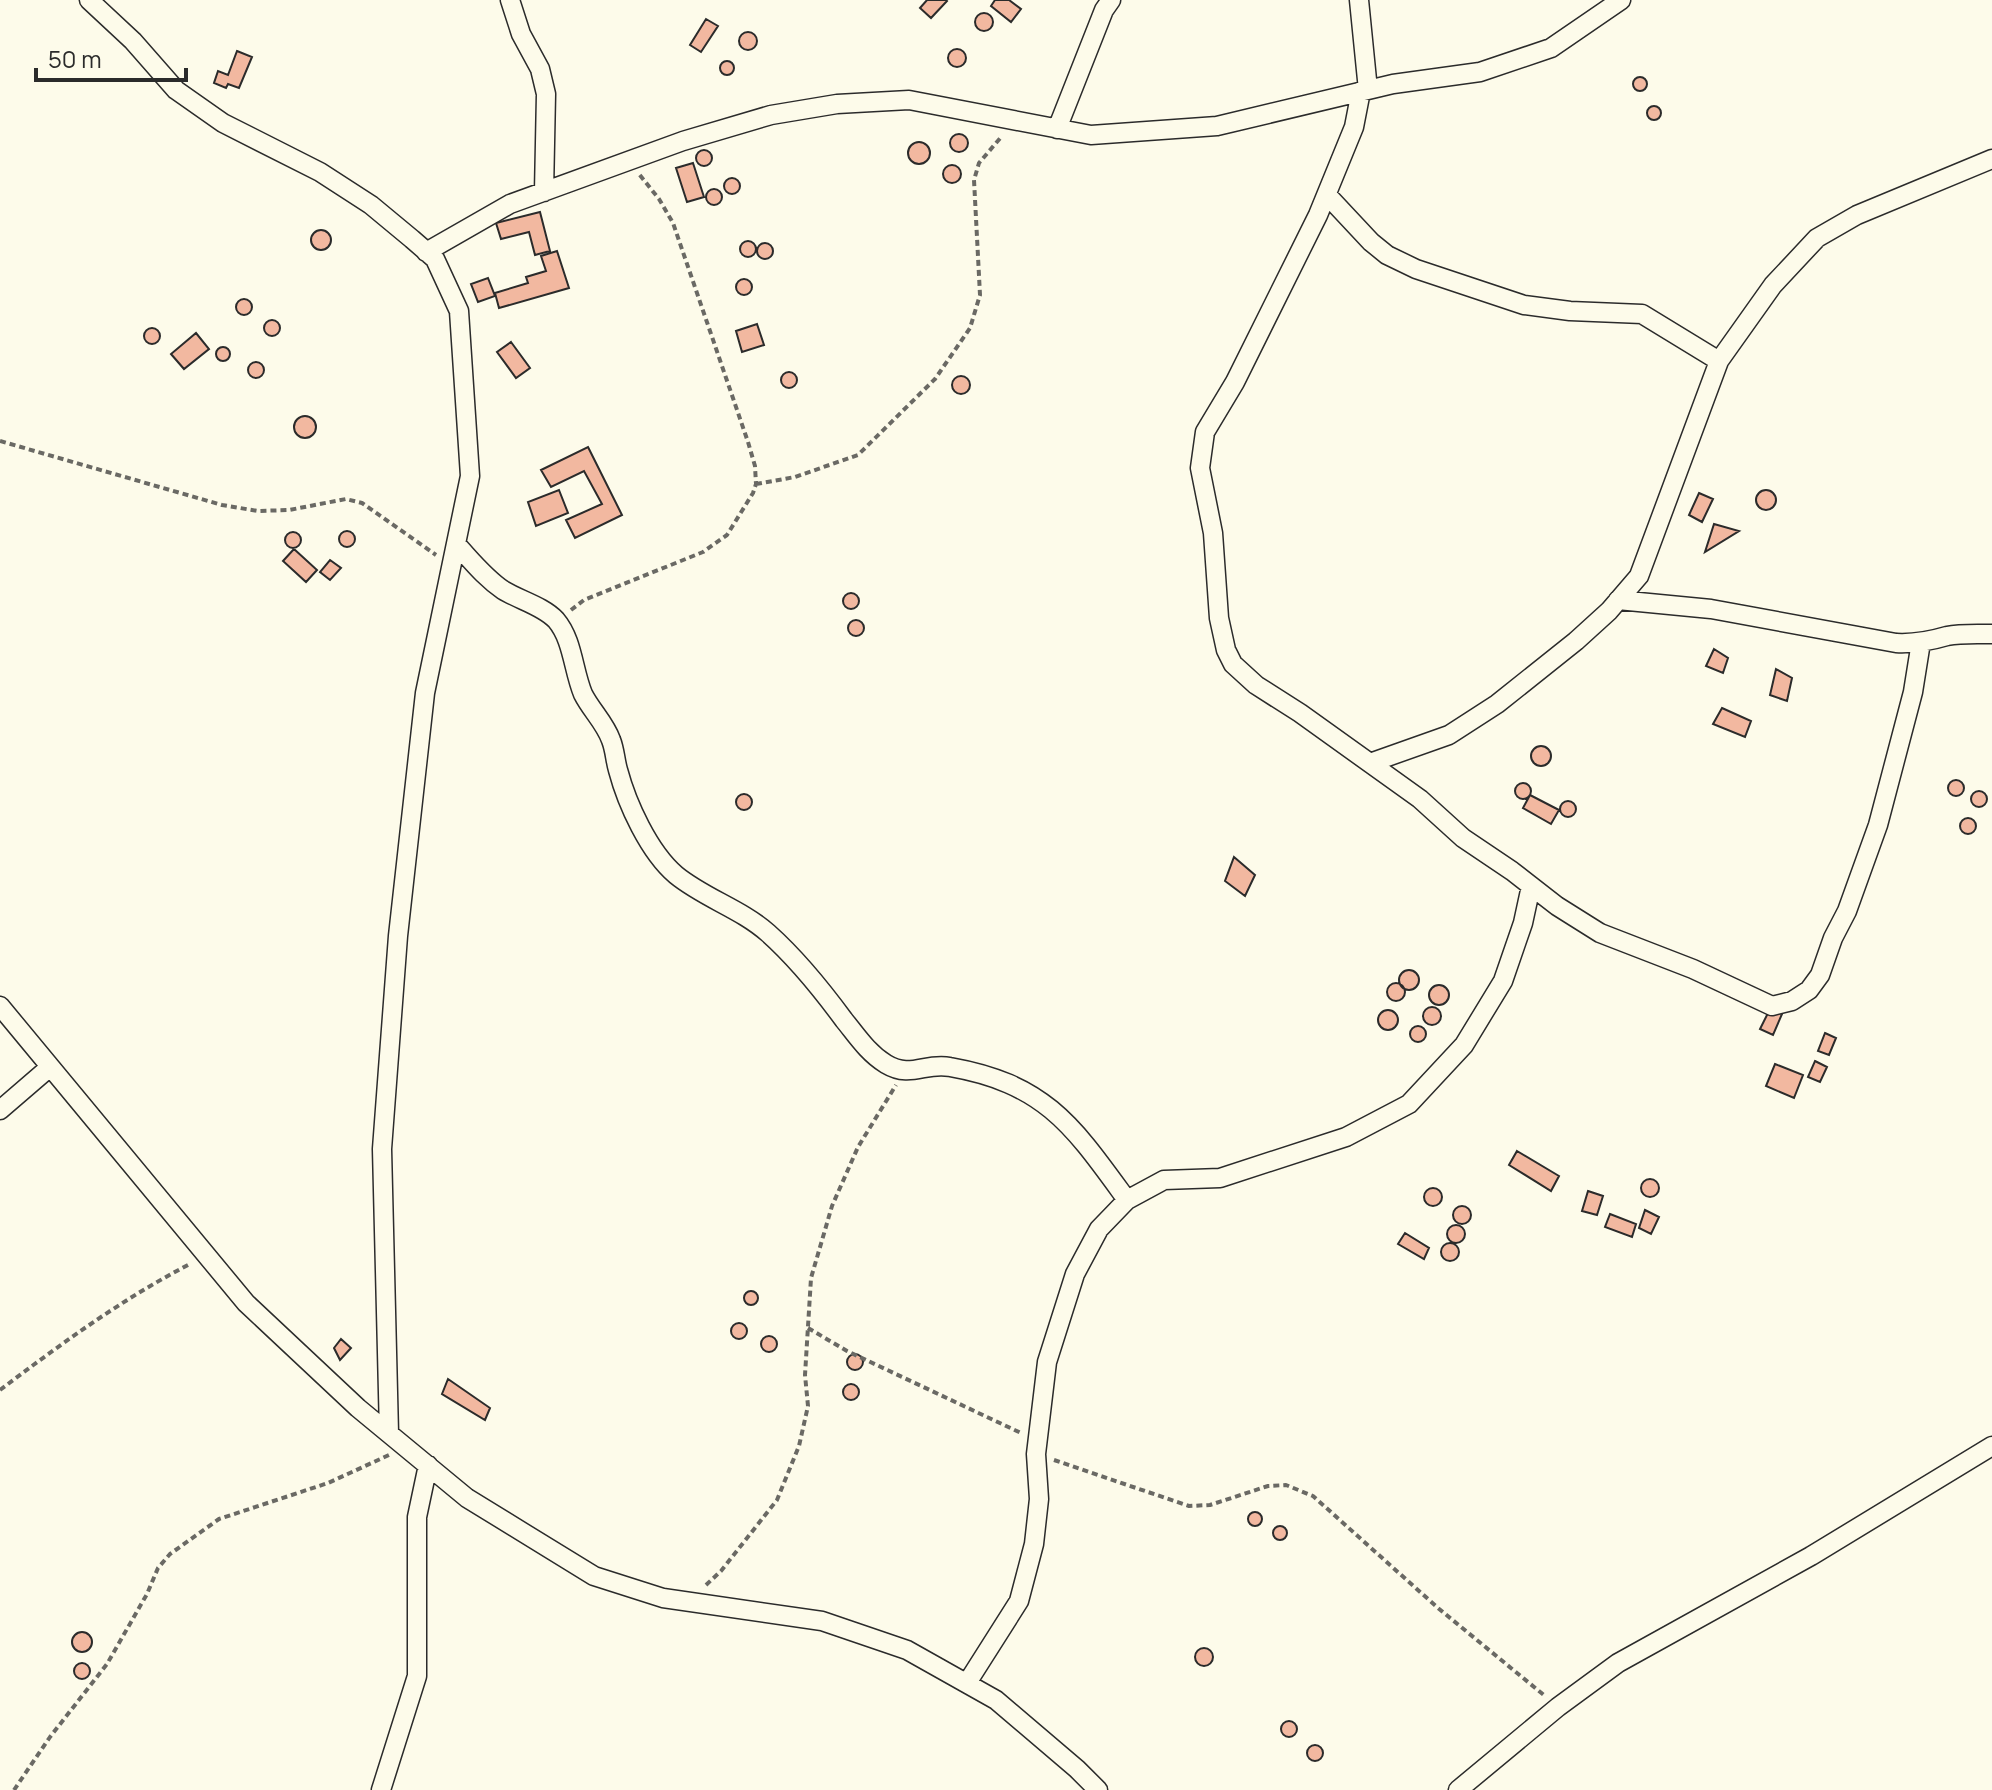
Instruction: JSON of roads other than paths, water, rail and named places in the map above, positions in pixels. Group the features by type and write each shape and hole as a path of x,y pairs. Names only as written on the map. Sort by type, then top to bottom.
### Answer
{"street":[{"path":"89,0 133,41 176,90 223,123 320,172 359,197 435,259 459,311 470,476 425,693 398,936 382,1149 389,1433"},
{"path":"510,0 521,34 540,69 546,94 544,192"},
{"path":"1057,129 1104,10 1111,0"},
{"path":"1359,0 1365,90 1354,127 1327,195 1235,382 1205,432 1200,468 1213,533 1219,618 1226,650 1233,664 1256,685 1420,799 1463,838 1600,933 1693,969 1772,1006 1792,1001 1809,990 1820,975 1878,825 1913,692 1921,642"},
{"path":"426,252 510,204 771,115 837,104 909,100 1091,135 1217,126 1393,84 1480,72 1551,48 1621,0"},
{"path":"1370,763 1449,735 1497,704 1576,641 1639,576 1719,361 1773,285 1817,238 1857,215 1992,159"},
{"path":"1327,195 1371,242 1387,255 1416,269 1524,305 1570,311 1642,314 1719,361"},
{"path":"456,544 492,581 545,611 556,621 567,641 584,695 611,739 618,771 640,826 675,874 767,932 871,1053 886,1064 905,1072 945,1066 983,1074 1021,1087 1048,1104 1085,1143 1127,1200"},
{"path":"1618,600 1711,609 1896,643 1992,634"},
{"path":"967,1683 1019,1601 1034,1544 1039,1499 1037,1447 1047,1362 1075,1274 1099,1229 1127,1200 1164,1180 1220,1178 1346,1137 1409,1104 1464,1045 1503,981 1523,923 1531,886"},
{"path":"0,1006 246,1303 358,1408 467,1498 594,1576 663,1598 822,1621 907,1650 996,1700 1098,1790"},
{"path":"0,1110 50,1067"},
{"path":"1458,1790 1558,1707 1618,1663 1811,1556 1992,1446"},
{"path":"381,1790 417,1676 417,1517 428,1465"}]}
